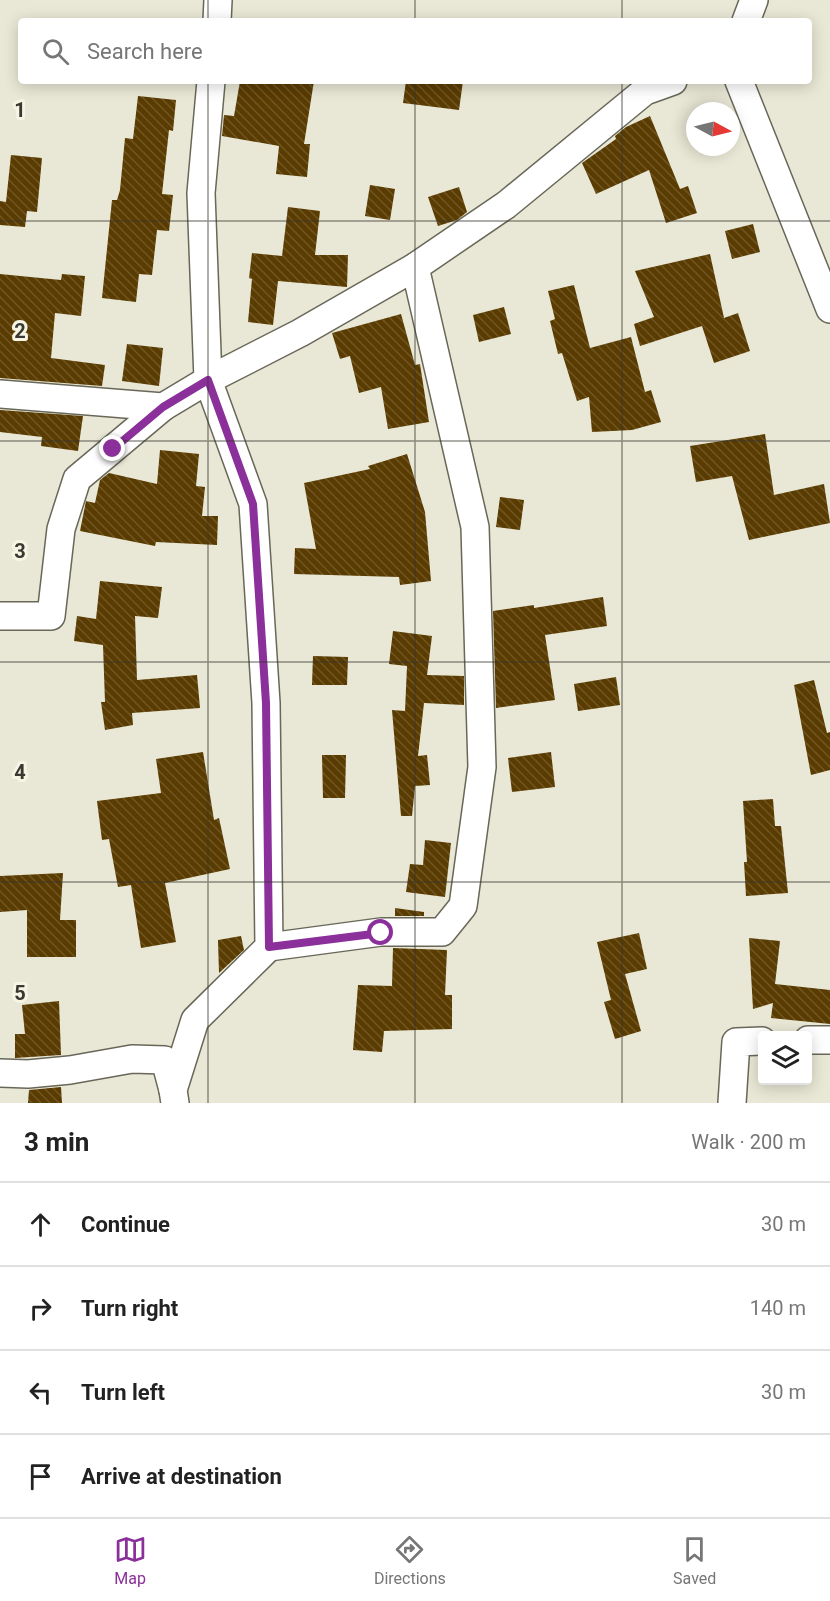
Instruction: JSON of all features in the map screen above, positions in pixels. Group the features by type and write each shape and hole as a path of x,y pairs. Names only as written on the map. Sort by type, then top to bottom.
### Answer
{"street":[{"path":"217,18 219,0"},
{"path":"747,18 754,0"},
{"path":"211,84 201,193 208,380 253,504 266,703 269,947"},
{"path":"0,616 27,618 51,616 61,529 77,479 163,407 208,380 300,333 415,267 506,205 645,92 666,84"},
{"path":"740,84 830,309"},
{"path":"174,1097 195,1020 269,947 381,933 442,932 463,906 482,767 475,527 415,267"},
{"path":"0,394 163,407"},
{"path":"812,1040 830,1040"},
{"path":"732,1103 736,1042 758,1041"},
{"path":"0,1073 28,1074 70,1070 132,1059 165,1060 174,1097"}],"building":[{"path":"239,84 314,84 304,144 310,144 307,177 276,174 279,146 222,136 224,115 234,116"},
{"path":"406,84 463,84 459,110 403,103"},
{"path":"138,96 176,100 173,131 169,130 162,194 173,195 169,231 157,230 152,275 139,274 136,302 102,298 112,200 117,200 120,190 125,138 133,139"},
{"path":"650,116 680,189 688,186 697,213 666,223 649,170 596,194 582,163 616,139 615,136 626,127"},
{"path":"11,155 42,158 37,212 27,211 25,227 0,225 0,201 6,202"},
{"path":"370,185 395,189 390,220 365,216"},
{"path":"459,187 467,212 457,220 438,226 428,197"},
{"path":"288,207 320,211 315,255 348,255 347,287 278,281 273,325 248,322 252,253 282,256"},
{"path":"753,224 760,252 732,259 725,231"},
{"path":"710,254 724,318 738,313 750,351 714,363 702,326 640,346 634,324 654,317 635,271"},
{"path":"0,274 61,280 62,274 85,276 81,316 55,313 51,358 105,365 102,386 0,378"},
{"path":"574,285 590,348 631,337 645,392 651,390 661,422 632,430 592,432 589,397 577,401 562,353 558,354 550,321 555,319 548,291"},
{"path":"504,307 511,334 479,342 473,315"},
{"path":"401,314 415,365 420,364 429,422 388,429 381,387 359,393 350,356 340,359 332,333"},
{"path":"127,344 163,348 159,386 122,381"},
{"path":"0,410 83,416 78,451 41,446 42,437 0,432"},
{"path":"765,434 774,495 824,484 830,523 749,540 732,476 696,482 690,446"},
{"path":"160,450 199,454 196,486 205,487 202,516 218,516 217,545 156,542 155,546 80,531 86,501 95,503 100,480 109,473 157,484"},
{"path":"407,454 425,512 431,581 400,585 399,577 294,574 295,548 316,549 304,483 370,469 368,466"},
{"path":"500,497 524,500 520,530 496,527"},
{"path":"100,581 162,587 158,618 135,616 137,680 197,675 200,708 132,713 133,725 105,730 101,702 105,702 103,645 74,641 77,616 96,619"},
{"path":"603,597 607,626 545,635 555,700 496,708 493,611 534,605 534,608"},
{"path":"393,631 432,636 427,675 464,676 464,705 424,703 418,756 427,755 430,785 415,786 412,816 401,816 392,710 405,711 407,666 389,664"},
{"path":"313,656 348,657 347,685 312,685"},
{"path":"616,677 620,705 578,711 574,684"},
{"path":"814,680 827,733 830,732 830,770 811,775 794,685"},
{"path":"203,752 214,820 219,818 230,869 165,883 176,942 141,948 131,885 118,887 109,839 102,840 97,801 161,793 156,759"},
{"path":"551,752 555,787 512,792 508,758"},
{"path":"322,755 346,755 345,798 323,798"},
{"path":"773,799 775,826 781,826 788,893 746,896 744,862 747,862 743,801"},
{"path":"425,840 451,843 445,897 406,892 410,864 423,865"},
{"path":"63,873 60,920 76,920 76,957 27,957 27,910 0,912 0,876"},
{"path":"395,908 424,912 424,916 395,916"},
{"path":"639,933 647,969 625,974 641,1031 615,1039 604,1002 611,1000 597,942"},
{"path":"241,936 244,950 219,973 218,940"},
{"path":"749,938 780,941 775,984 830,990 830,1024 771,1018 773,1003 753,1009"},
{"path":"393,948 447,950 445,995 452,995 452,1029 384,1031 382,1052 353,1050 358,985 392,986"},
{"path":"59,1001 61,1055 15,1058 15,1034 25,1034 22,1005"},
{"path":"61,1087 62,1103 28,1103 29,1090"}],"route":[{"path":"113,449 163,407 208,380 253,504 266,703 269,947 381,933"}]}
